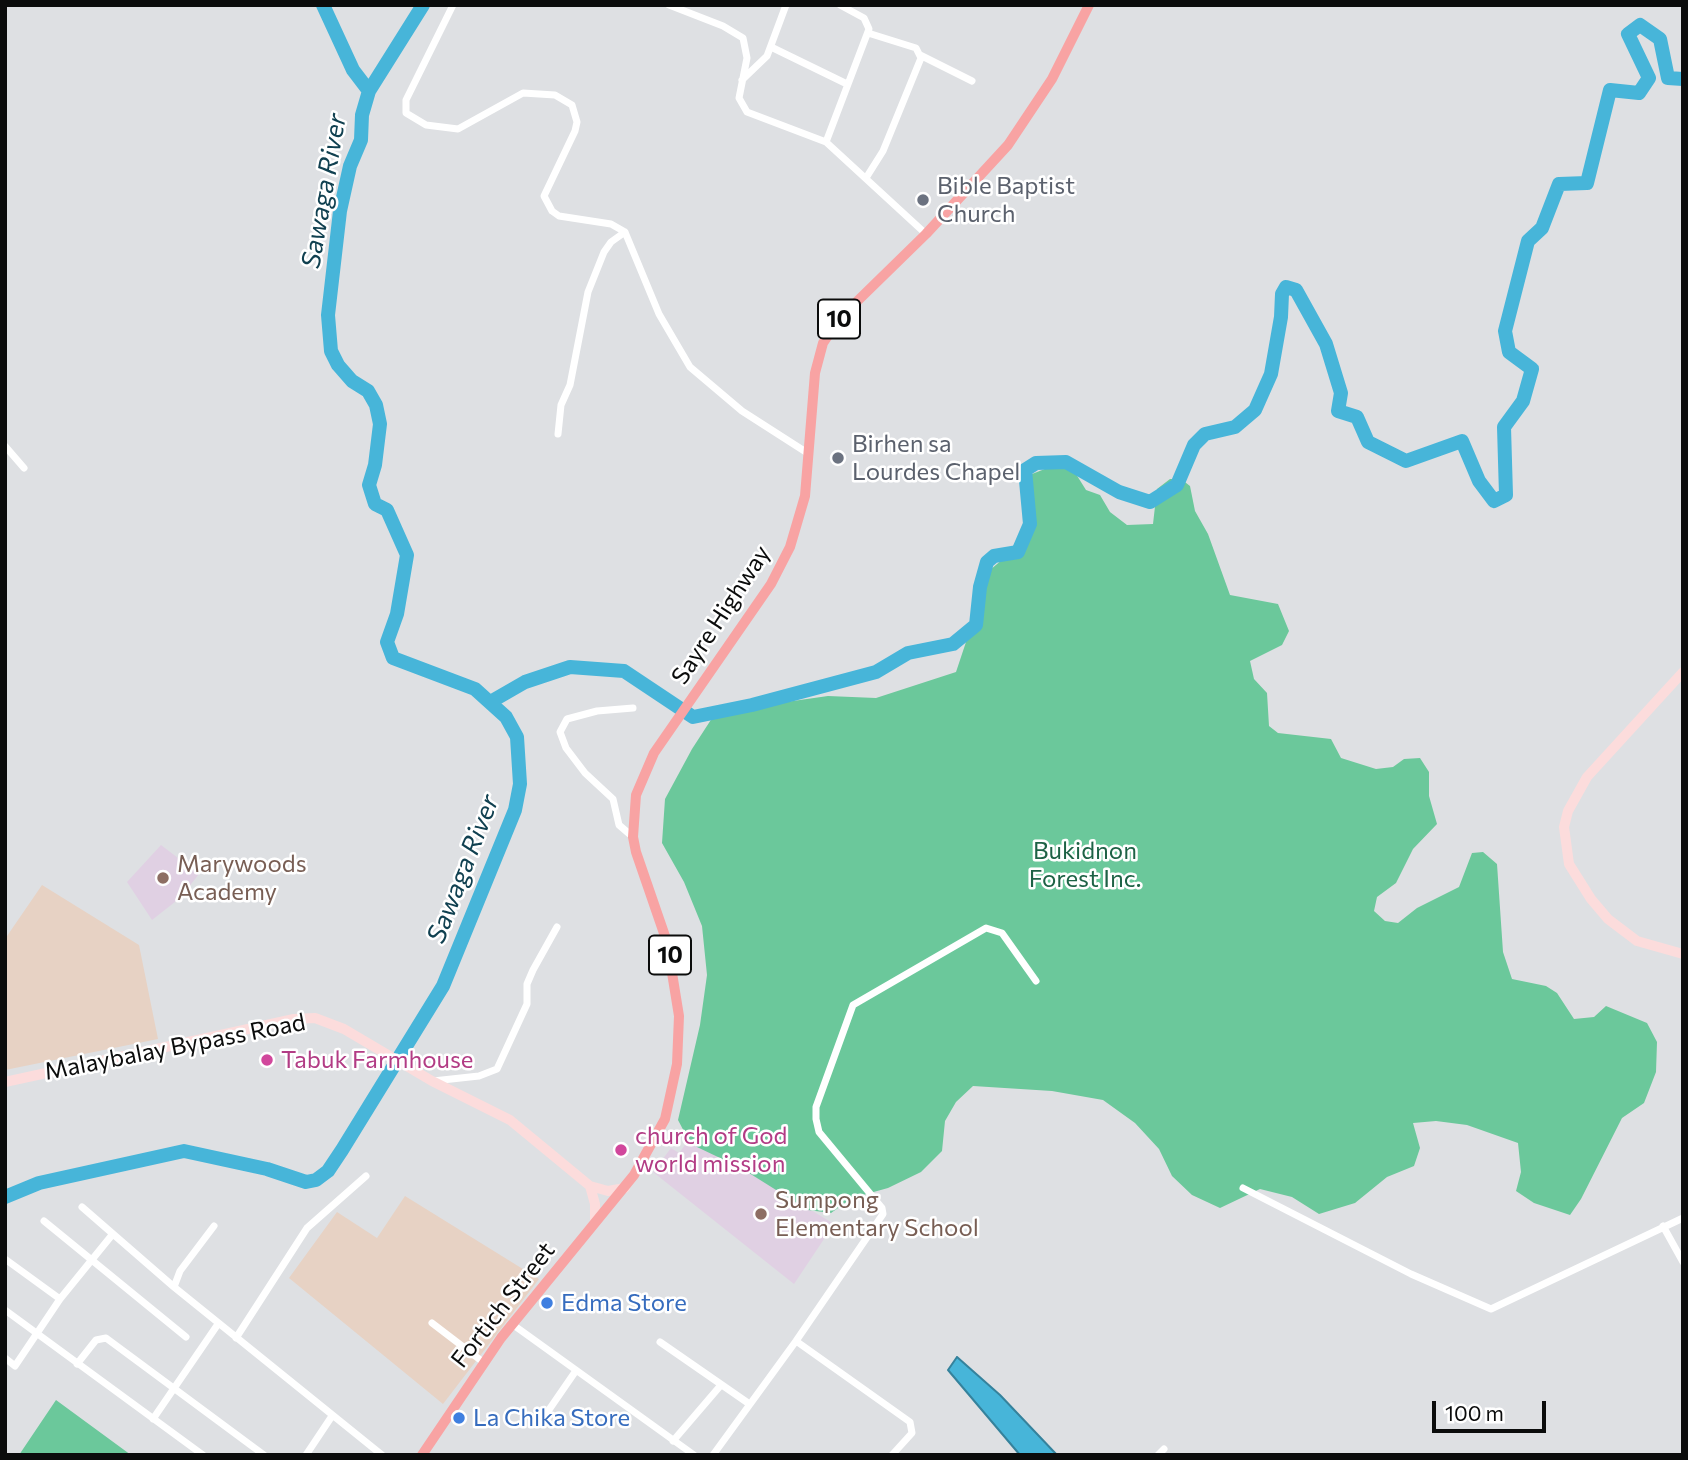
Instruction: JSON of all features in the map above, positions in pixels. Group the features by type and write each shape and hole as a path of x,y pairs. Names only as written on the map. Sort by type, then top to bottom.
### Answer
{"highway":[{"name":"Sayre Highway","path":"625,1188 645,1159 665,1119 675,1077 679,1036 672,961 640,867 634,836 635,805 641,781 673,723 700,689 771,584 790,547 802,511 810,454 815,373 823,343 840,318 926,234 994,162 1052,79 1089,5"},
{"name":"Fortich Street","path":"422,1455 483,1362 625,1188"}],"main road":[{"path":"1683,672 1587,777 1568,811 1564,827 1569,864 1591,899 1608,919 1637,941 1683,954"},
{"name":"Malaybalay Bypass Road","path":"5,1082 305,1018 337,1025 432,1081 510,1120 590,1186"},
{"path":"590,1186 608,1191 625,1188"},
{"path":"590,1186 595,1204 595,1223"}],"street":[{"path":"453,5 405,100 406,113 426,124 458,129 523,93 541,92 565,100 572,106 577,122 546,187 547,203 559,216 611,223 625,232 659,314 690,367 722,396 810,454"},
{"path":"669,5 723,26 744,38 747,58 739,98 747,112 826,142 926,234"},
{"path":"742,80 759,67 771,47 786,5"},
{"path":"826,142 868,33 869,23 840,5"},
{"path":"866,178 883,151 920,64 920,55 916,48 868,33"},
{"path":"771,47 847,84"},
{"path":"920,55 972,81"},
{"path":"558,434 561,405 570,385 588,292 604,252 611,242 625,232"},
{"path":"5,446 24,468"},
{"path":"633,708 597,711 567,719 561,732 566,748 585,773 613,799 619,825 634,836"},
{"path":"432,1081 479,1076 497,1069 527,1004 527,984 557,928"},
{"path":"713,1455 796,1341 883,1211 819,1132 816,1119 816,1107 853,1005 986,929 1002,933 1036,981"},
{"path":"236,1338 307,1228 366,1176"},
{"path":"1243,1188 1411,1275 1491,1309 1502,1307 1615,1247 1683,1218"},
{"path":"82,1207 111,1235 218,1324 382,1455"},
{"path":"44,1221 186,1337"},
{"path":"174,1287 180,1272 214,1226"},
{"path":"1662,1226 1683,1262"},
{"path":"5,1358 15,1366 60,1299 111,1235"},
{"path":"5,1259 60,1299"},
{"path":"5,1310 203,1455"},
{"path":"432,1323 483,1362"},
{"path":"153,1419 218,1324"},
{"path":"512,1324 575,1372 694,1455"},
{"path":"77,1364 96,1340 103,1338 264,1455"},
{"path":"796,1341 912,1426 912,1433 892,1455"},
{"path":"660,1342 748,1404"},
{"path":"544,1417 575,1372"},
{"path":"673,1441 721,1385"},
{"path":"306,1455 332,1416"}],"shaded area":[{"name":"Marywoods Academy","path":"161,845 199,874 180,898 152,920 127,882"},
{"path":"42,885 139,945 158,1039 5,1070 5,939"},
{"name":"Sumpong Elementary School","path":"691,1137 834,1224 794,1284 653,1172 671,1148 679,1153"},
{"path":"405,1196 539,1279 443,1404 289,1278 337,1212 377,1238"}],"green space":[{"name":"Bukidnon Forest Inc.","path":"1055,465 1071,466 1086,490 1100,495 1110,512 1127,525 1153,524 1157,489 1170,479 1181,479 1190,486 1195,511 1208,534 1230,595 1278,604 1289,631 1282,645 1250,661 1254,679 1267,693 1269,726 1278,733 1331,739 1341,758 1376,769 1393,767 1404,759 1420,758 1429,772 1429,796 1437,824 1413,849 1396,883 1377,897 1374,911 1385,921 1398,923 1417,908 1459,887 1472,853 1483,852 1497,864 1503,952 1512,979 1546,986 1557,993 1574,1019 1594,1017 1606,1006 1647,1023 1657,1042 1656,1072 1644,1103 1622,1118 1581,1199 1570,1215 1534,1203 1516,1191 1521,1172 1518,1143 1467,1125 1436,1121 1413,1123 1420,1148 1414,1166 1387,1177 1355,1203 1319,1214 1292,1197 1260,1189 1220,1208 1192,1195 1172,1176 1159,1149 1135,1123 1103,1100 1052,1091 973,1086 956,1102 945,1121 942,1151 921,1172 888,1188 852,1198 831,1213 808,1210 741,1168 697,1147 688,1139 678,1120 700,1025 707,975 702,926 684,882 662,843 665,799 692,749 716,712 828,696 876,698 956,672 990,570 1009,554 1023,528 1024,500 1032,474"},
{"path":"56,1400 131,1455 19,1455"}],"water":[{"path":"957,1357 1000,1395 1057,1455 1020,1455 948,1370"}],"waterway":[{"path":"323,5 353,70 369,91"},
{"name":"Sawaga River","path":"5,1197 39,1183 184,1151 267,1169 306,1182 316,1180 328,1171 443,986 515,810 520,784 517,737 506,717 475,689 393,658 387,642 397,614 407,555 387,510 375,504 369,485 375,465 380,424 376,405 368,391 352,381 338,365 331,351 328,315 340,211 350,166 361,140 362,115 369,91 423,5"},
{"path":"492,701 525,682 570,667 624,671 693,717 752,705 876,672 908,653 953,644 976,625 980,587 987,562 994,556 1018,552 1030,524 1025,470 1036,463 1066,462 1119,492 1150,502 1177,485 1194,445 1205,434 1235,427 1255,410 1271,374 1281,317 1282,294 1286,287 1296,290 1326,344 1341,393 1338,411 1357,417 1368,442 1406,461 1462,441 1479,481 1494,501 1506,495 1504,427 1523,401 1532,369 1509,352 1505,331 1528,241 1542,228 1559,184 1587,183 1610,90 1639,93 1649,78 1628,34 1640,25 1660,39 1668,78 1683,79"}],"place":[{"name":"Bible Baptist Church","path":"923,200"},
{"name":"Birhen sa Lourdes Chapel","path":"838,458"},
{"name":"Marywoods Academy","path":"163,878"},
{"name":"Tabuk Farmhouse","path":"267,1060"},
{"name":"church of God world mission","path":"621,1150"},
{"name":"Sumpong Elementary School","path":"761,1214"},
{"name":"Edma Store","path":"547,1303"},
{"name":"La Chika Store","path":"459,1418"}]}
